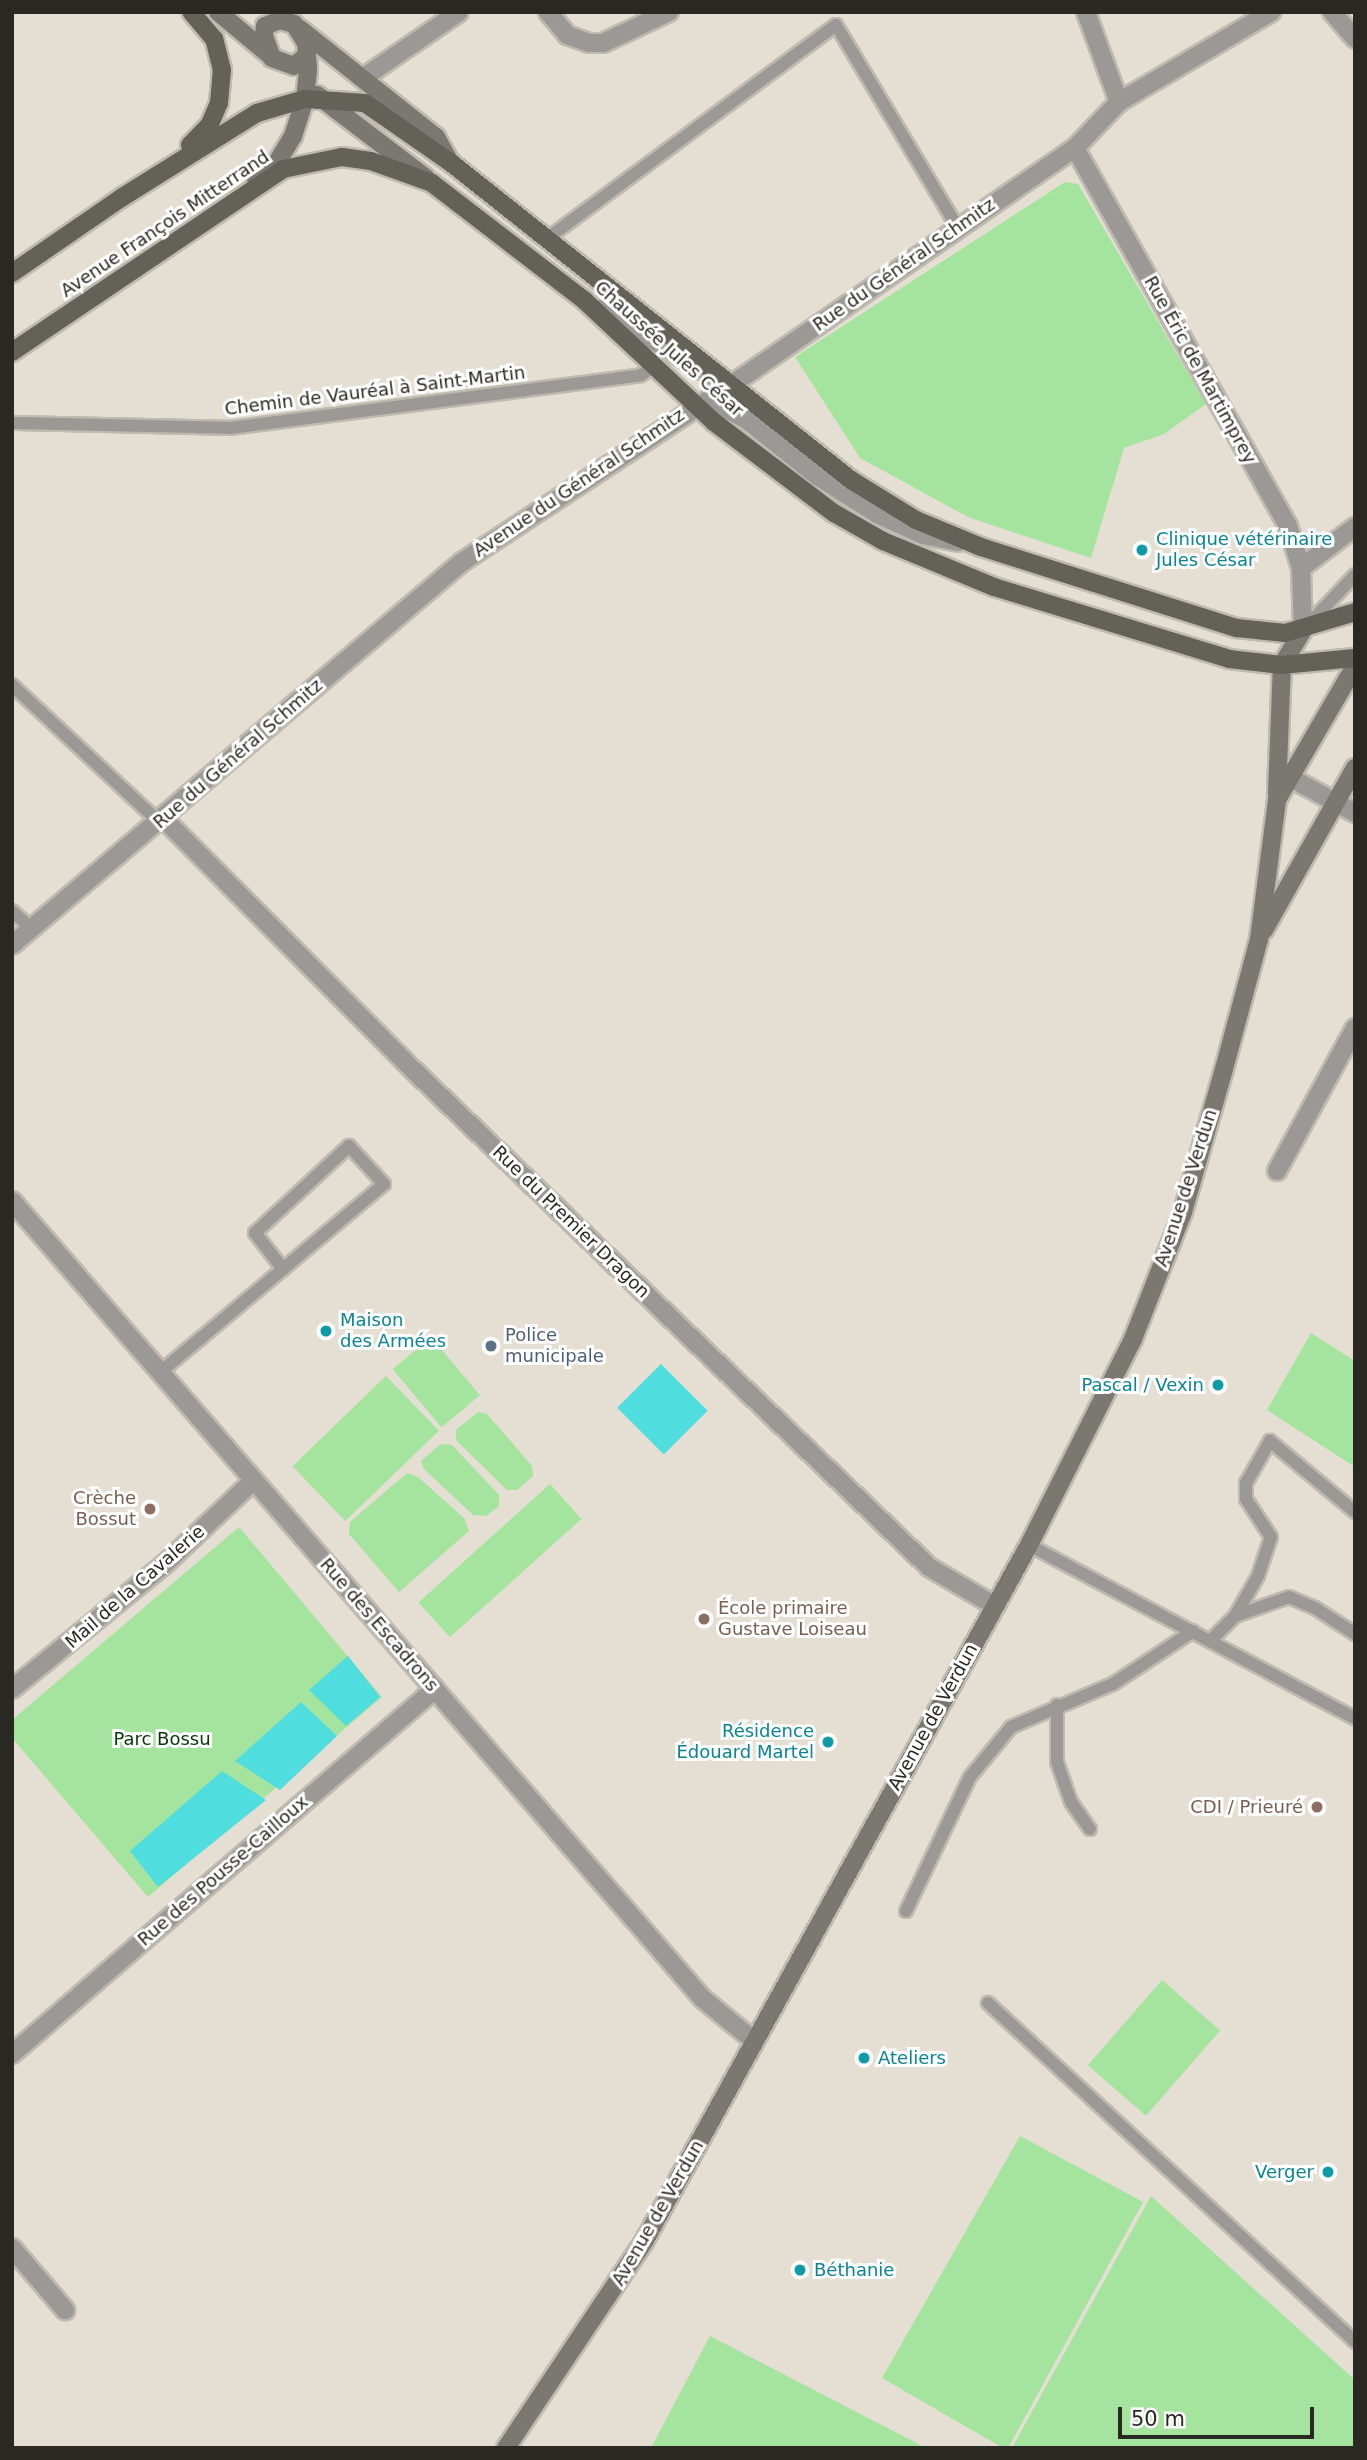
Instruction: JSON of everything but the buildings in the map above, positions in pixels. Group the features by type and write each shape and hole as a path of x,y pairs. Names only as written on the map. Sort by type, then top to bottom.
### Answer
{"main road":[{"path":"121,198 192,144 210,124 219,103 222,70 218,48 208,29 191,12"},
{"name":"Chaussée Jules César","path":"218,12 311,94 584,300 696,406 834,513 883,541 994,587 1219,657 1282,665 1355,658"},
{"name":"Chaussée Jules César","path":"277,12 296,18 363,78 436,137 450,162 733,383 861,487 916,520 981,547 1166,607 1237,628 1303,630"},
{"path":"163,248 278,161 293,136 311,94 307,55 303,36 296,18 265,26 272,58 294,66 307,55"},
{"path":"12,273 121,198 257,113 311,94 342,98 381,110 450,162"},
{"name":"Avenue François Mitterrand","path":"12,352 283,169 309,161 342,157 371,161 432,183"},
{"path":"1277,800 1282,665 1303,630 1355,612"},
{"name":"Avenue de Verdun","path":"506,2448 614,2291 1029,1545 1132,1339 1182,1212 1259,939 1277,800 1355,666"},
{"name":"Avenue de Verdun","path":"1259,939 1355,768"}],"street":[{"path":"363,78 459,12"},
{"path":"548,12 567,35 589,43 603,43 669,12"},
{"path":"1086,12 1119,102"},
{"name":"Rue du Général Schmitz","path":"733,383 1075,148 1119,102 1271,12"},
{"path":"1332,12 1355,38"},
{"name":"Rue Éric de Martimprey","path":"1075,148 1288,526 1301,568 1303,630"},
{"path":"584,300 701,373 733,383"},
{"name":"Avenue du Général Schmitz","path":"462,562 733,383"},
{"path":"696,406 730,411 747,420 817,476 877,514 923,535 981,547"},
{"path":"1301,568 1355,527"},
{"name":"Rue du Général Schmitz","path":"12,945 462,562"},
{"path":"1289,777 1355,813"},
{"name":"Rue du Premier Dragon","path":"161,820 405,1062 929,1567 995,1606"},
{"path":"1278,1171 1355,1028"},
{"name":"Rue des Escadrons","path":"12,1201 703,1998 753,2040"},
{"name":"Mail de la Cavalerie","path":"12,1689 166,1563 253,1481"},
{"name":"Rue des Pousse-Cailloux","path":"12,2054 435,1689"},
{"path":"12,2248 65,2310"}],"lane":[{"path":"548,238 836,25 958,228"},
{"name":"Chemin de Vauréal à Saint-Martin","path":"12,423 230,428 641,374 654,366"},
{"path":"1303,630 1355,575"},
{"path":"12,685 161,820"},
{"path":"12,911 31,928"},
{"path":"159,1373 283,1269 384,1184 349,1146 255,1233 283,1269"},
{"path":"1210,1641 1235,1616 1258,1576 1271,1537 1246,1499 1246,1483 1270,1441 1355,1512"},
{"path":"1029,1545 1355,1718"},
{"path":"1235,1616 1289,1597 1315,1608 1355,1634"},
{"path":"905,1911 970,1777 1011,1727 1057,1705 1113,1685 1193,1632"},
{"path":"1057,1705 1057,1762 1071,1802 1090,1829"},
{"path":"988,2003 1355,2342"}],"green space":[{"path":"1065,182 1078,184 1206,404 1164,434 1124,448 1091,558 968,517 860,458 795,357"},
{"path":"1311,1333 1355,1361 1355,1467 1267,1410"},
{"path":"431,1337 480,1395 442,1427 393,1369"},
{"path":"386,1376 439,1431 345,1521 292,1466"},
{"path":"478,1412 487,1414 532,1466 533,1476 517,1490 507,1490 456,1440 456,1430"},
{"path":"441,1444 452,1445 499,1495 499,1506 486,1516 473,1515 424,1469 421,1461"},
{"path":"407,1473 418,1477 464,1518 469,1531 399,1592 349,1534 350,1522"},
{"path":"550,1484 581,1519 450,1637 418,1602"},
{"name":"Parc Bossu","path":"239,1527 382,1697 148,1897 12,1738 12,1720"},
{"path":"1162,1980 1220,2031 1146,2116 1088,2065"},
{"path":"1020,2136 1143,2202 1008,2448 1003,2448 882,2378"},
{"path":"1151,2196 1355,2380 1355,2448 1012,2448"},
{"path":"710,2336 926,2448 651,2448"}],"water":[{"path":"661,1364 708,1411 664,1455 617,1408"},
{"path":"348,1656 380,1697 346,1726 309,1690"},
{"path":"301,1702 337,1736 280,1790 235,1761"},
{"path":"222,1771 266,1800 158,1887 130,1851"}],"place":[{"name":"Clinique vétérinaire Jules César","path":"1142,550"},
{"name":"Maison des Armées","path":"326,1331"},
{"name":"Police municipale","path":"491,1346"},
{"name":"Pascal / Vexin","path":"1218,1385"},
{"name":"Crèche Bossut","path":"150,1509"},
{"name":"École primaire Gustave Loiseau","path":"704,1619"},
{"name":"Résidence Édouard Martel","path":"828,1742"},
{"name":"CDI / Prieuré","path":"1317,1807"},
{"name":"Ateliers","path":"864,2058"},
{"name":"Verger","path":"1328,2172"},
{"name":"Béthanie","path":"800,2270"}]}
